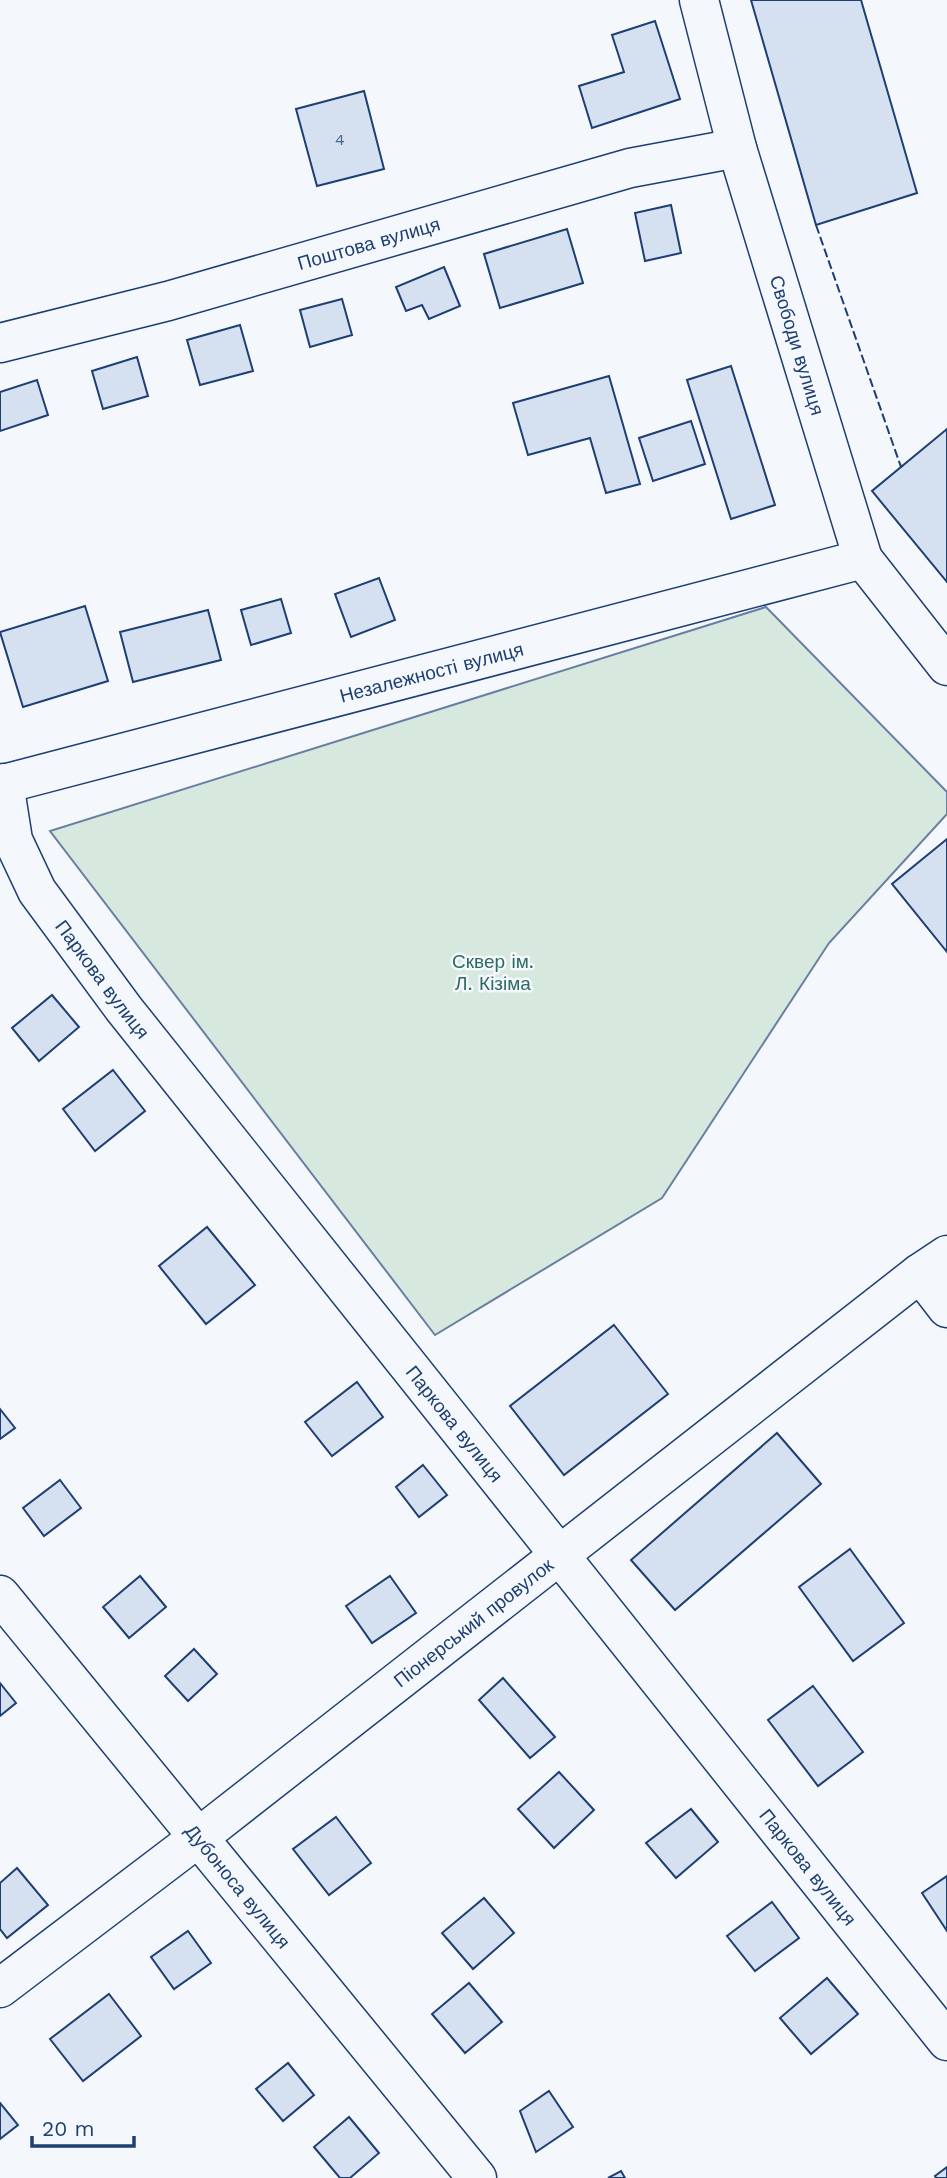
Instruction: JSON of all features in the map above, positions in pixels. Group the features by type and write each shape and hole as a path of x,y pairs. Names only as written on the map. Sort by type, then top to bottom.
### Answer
{"street":[{"name":"Свободи вулиця","path":"699,0 737,148 863,559 947,666"},
{"name":"Поштова вулиця","path":"0,344 168,301 629,167 737,148"},
{"name":"Незалежності вулиця","path":"2,784 863,559"},
{"name":"Паркова вулиця","path":"2,784 13,840 37,891 124,1009 947,2041"},
{"name":"Піонерський провулок","path":"0,1988 199,1837 933,1264"},
{"path":"933,1264 947,1308"},
{"name":"Дубоноса вулиця","path":"0,1595 477,2178"}],"green space":[{"name":"Сквер ім. Л. Кізіма","path":"766,607 947,792 947,814 829,943 662,1198 435,1335 50,831"}],"building":[{"path":"751,0 861,0 917,193 816,225"},
{"path":"655,21 680,99 592,128 579,86 624,72 612,35"},
{"path":"364,91 384,169 317,186 296,109"},
{"path":"671,205 681,253 645,261 635,213"},
{"path":"567,229 583,283 500,308 484,254"},
{"path":"444,267 460,306 429,319 422,305 406,311 396,287"},
{"path":"342,299 352,335 310,347 300,310"},
{"path":"240,325 253,371 200,385 187,340"},
{"path":"137,357 148,396 103,409 92,371"},
{"path":"731,366 775,505 731,519 687,380"},
{"path":"609,376 640,484 606,493 590,438 528,455 513,403"},
{"path":"37,380 48,415 0,431 0,392"},
{"path":"691,421 705,464 653,481 639,438"},
{"path":"947,429 947,582 872,491"},
{"path":"379,578 395,620 351,637 335,594"},
{"path":"281,599 291,633 251,645 241,610"},
{"path":"85,606 108,681 23,707 0,632"},
{"path":"208,610 221,660 133,682 120,632"},
{"path":"947,839 947,952 892,884"},
{"path":"52,995 79,1027 39,1061 12,1028"},
{"path":"113,1070 145,1111 95,1151 63,1109"},
{"path":"207,1227 255,1285 206,1324 159,1266"},
{"path":"614,1325 668,1394 564,1475 510,1406"},
{"path":"357,1382 383,1417 332,1456 305,1422"},
{"path":"0,1409 15,1428 0,1439"},
{"path":"777,1433 821,1484 675,1610 631,1560"},
{"path":"423,1465 447,1495 419,1517 396,1487"},
{"path":"60,1480 81,1508 44,1536 23,1508"},
{"path":"850,1549 904,1623 853,1661 799,1587"},
{"path":"140,1576 166,1607 129,1638 103,1607"},
{"path":"390,1576 416,1613 372,1643 346,1606"},
{"path":"194,1649 217,1674 188,1701 165,1676"},
{"path":"503,1678 555,1737 530,1758 479,1700"},
{"path":"0,1683 16,1703 0,1716"},
{"path":"813,1686 863,1752 818,1786 768,1720"},
{"path":"559,1772 594,1810 554,1848 518,1809"},
{"path":"691,1809 718,1842 676,1878 646,1843"},
{"path":"336,1817 371,1863 329,1895 293,1849"},
{"path":"17,1868 48,1905 7,1938 0,1929 0,1883"},
{"path":"947,1876 947,1931 922,1893"},
{"path":"484,1898 514,1933 473,1969 442,1933"},
{"path":"772,1902 799,1938 755,1971 727,1936"},
{"path":"188,1931 211,1963 174,1989 151,1957"},
{"path":"827,1978 858,2014 811,2054 780,2018"},
{"path":"469,1983 502,2022 465,2053 432,2014"},
{"path":"109,1994 141,2036 83,2081 50,2039"},
{"path":"288,2063 314,2095 283,2121 256,2089"},
{"path":"549,2091 573,2127 536,2152 520,2111"},
{"path":"0,2103 18,2125 0,2139"},
{"path":"349,2117 379,2153 350,2178 340,2178 314,2147"},
{"path":"947,2167 947,2178 936,2178 935,2176"},
{"path":"621,2171 625,2178 608,2178"}],"fence":[{"path":"816,225 901,467 904,464"}]}
